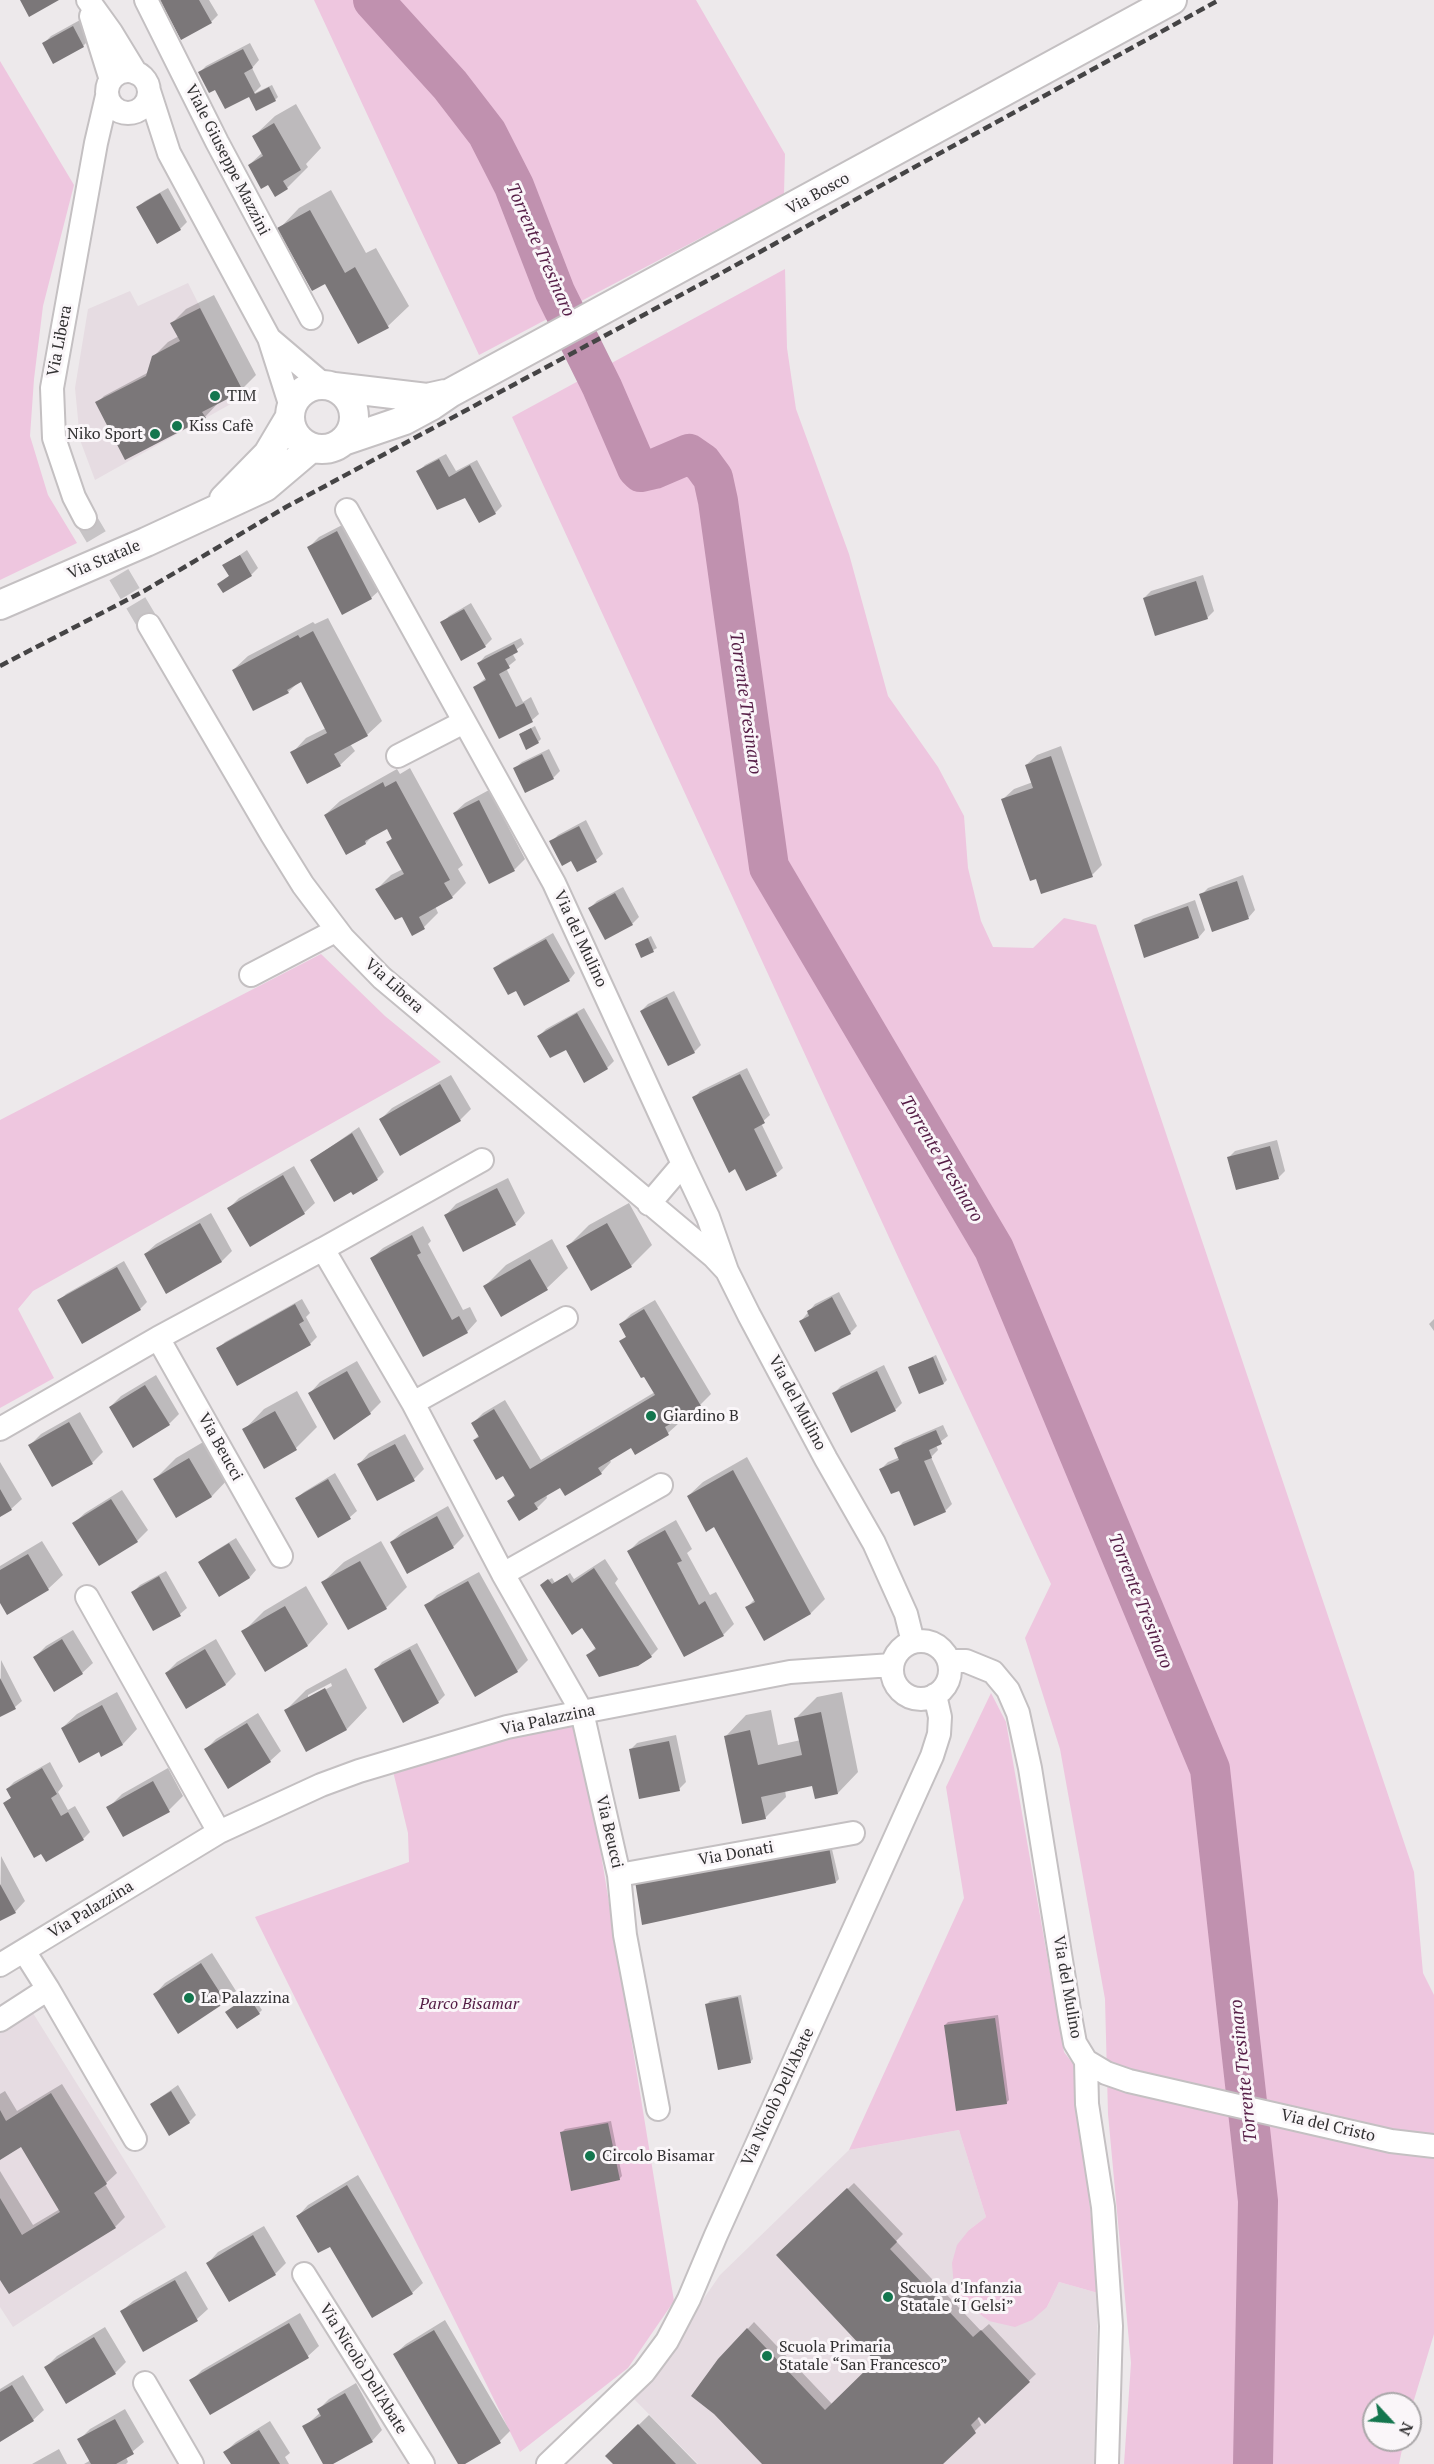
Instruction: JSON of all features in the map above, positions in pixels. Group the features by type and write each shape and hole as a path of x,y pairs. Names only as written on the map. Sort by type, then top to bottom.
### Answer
{"main road":[{"name":"Via Bosco","path":"456,389 1172,0"},
{"path":"329,386 427,398 456,389"},
{"path":"329,386 349,400 353,410 351,429 343,441"},
{"name":"Via Statale","path":"207,514 234,490 268,454 303,390 329,386"},
{"path":"290,412 291,428 296,436 311,448 331,448 343,441 405,420 456,389"},
{"name":"Via Statale","path":"0,605 265,487 311,448"}],"street":[{"path":"87,0 111,32 136,73 146,80 170,153 269,338 290,412"},
{"path":"87,0 112,106 129,112 170,153"},
{"name":"Viale Giuseppe Mazzini","path":"146,0 217,142 311,318"},
{"path":"109,88 122,72 136,73"},
{"name":"Via Libera","path":"85,518 74,497 54,438 52,388 109,88"},
{"path":"129,112 146,104 149,92"},
{"name":"Via Libera","path":"94,160 107,134 129,112"},
{"path":"269,338 329,386"},
{"name":"Via del Mulino","path":"347,510 554,883 708,1216 727,1271 826,1459 874,1543 906,1614 913,1642"},
{"name":"Via Libera","path":"149,625 272,835 303,885 337,930 382,978 713,1256 727,1271"},
{"path":"398,756 464,722"},
{"path":"251,975 337,930"},
{"path":"0,1429 158,1338 482,1161"},
{"path":"649,1204 683,1164"},
{"name":"Via Beucci","path":"323,1249 413,1403 503,1574 582,1713 619,1875 625,1935 658,2109"},
{"path":"413,1403 566,1318"},
{"name":"Via Beucci","path":"158,1338 281,1556"},
{"path":"503,1574 661,1485"},
{"path":"87,1597 219,1832"},
{"path":"922,1640 939,1647 949,1661 949,1677 946,1684 935,1695 917,1699 908,1696 895,1683 892,1665 902,1648 913,1642 922,1640"},
{"name":"Via del Mulino","path":"949,1661 966,1661 993,1672 1008,1690 1018,1713 1030,1768 1075,2043 1086,2061 1087,2104 1103,2207 1109,2265 1111,2326 1107,2464"},
{"name":"Via Palazzina","path":"0,1965 219,1832 321,1785 359,1771 507,1728 582,1713 790,1672 892,1665"},
{"name":"Via Nicolò Dell'Abate","path":"550,2463 644,2372 667,2341 689,2299 744,2171 932,1756 939,1734 940,1718 935,1695"},
{"name":"Via Donati","path":"619,1875 853,1833"},
{"path":"24,1951 135,2139"},
{"path":"0,2019 48,1989"},
{"name":"Via del Cristo","path":"1086,2061 1106,2073 1129,2081 1391,2141 1434,2146"},
{"name":"Via Nicolò Dell'Abate","path":"304,2274 423,2464"},
{"path":"145,2383 192,2464"}],"shaded area":[{"path":"188,283 245,396 95,480 80,440 75,388 88,309 130,291 138,306"},
{"path":"28,2005 166,2227 13,2327 0,2307 0,2023"},
{"path":"959,2130 986,2217 969,2230 954,2288 962,2301 989,2321 1047,2307 1059,2282 1098,2293 1094,2464 698,2464 634,2399 720,2275 849,2150"}],"green space":[{"path":"314,0 696,0 785,154 784,194 479,355"},
{"path":"0,61 74,185 43,306 30,436 48,495 77,543 0,580"},
{"path":"785,269 787,348 796,409 849,554 888,696 938,767 964,816 968,868 981,921 993,947 1033,948 1064,918 1096,925 1414,1872 1423,1973 1434,1995 1434,2334 1416,2392 1362,2392 1362,2452 1402,2452 1399,2464 1124,2464 1131,2363 1108,2114 1105,1999 1060,1749 1025,1638 1051,1584 512,417"},
{"path":"321,954 385,1016 441,1062 33,1291 18,1309 54,1378 0,1408 0,1120"},
{"path":"991,1693 1006,1722 1064,2052 1077,2069 1098,2293 1059,2282 1047,2307 1032,2320 1015,2327 989,2321 962,2301 954,2288 952,2263 957,2245 969,2230 986,2217 959,2130 849,2150 964,1898 946,1787"},
{"name":"Parco Bisamar","path":"579,1719 674,2301 628,2368 520,2452 255,1917 409,1862 408,1833 392,1767"}],"building":[{"path":"20,0 59,0 29,17"},
{"path":"160,0 199,0 212,23 181,40"},
{"path":"73,26 84,47 53,64 42,43"},
{"path":"243,49 253,68 244,73 255,94 269,87 276,101 256,111 249,97 225,109 215,90 209,93 198,72"},
{"path":"274,123 301,170 283,181 288,189 275,197 268,185 261,189 248,165 263,156 252,136"},
{"path":"160,193 181,230 157,244 136,207"},
{"path":"310,210 345,273 355,267 389,328 358,344 325,284 312,291 277,228"},
{"path":"200,308 243,391 202,412 206,418 125,460 95,402 146,376 152,356 180,341 170,323"},
{"path":"439,459 449,477 470,465 496,514 479,523 465,498 437,510 416,471"},
{"path":"337,531 372,599 342,615 307,547"},
{"path":"240,555 252,576 223,593 217,584 229,576 222,565"},
{"path":"1196,581 1208,619 1155,636 1143,598"},
{"path":"464,609 486,647 461,661 440,622"},
{"path":"313,631 368,736 334,754 341,766 307,784 290,752 327,733 301,682 287,690 289,693 253,711 232,670 298,635 300,638"},
{"path":"514,644 518,652 505,659 510,668 499,674 516,707 524,703 533,722 499,739 473,687 486,680 477,663"},
{"path":"531,728 539,743 526,750 519,734"},
{"path":"542,754 554,779 525,793 513,768"},
{"path":"1051,756 1093,877 1041,894 1036,879 1030,881 1001,799 1033,788 1025,765"},
{"path":"396,781 450,880 444,883 453,898 419,917 425,929 412,936 402,917 395,920 375,889 404,874 386,842 392,839 387,829 346,855 324,815 383,782 385,787"},
{"path":"479,800 515,871 489,884 453,813"},
{"path":"579,826 597,862 577,872 571,861 562,866 549,841"},
{"path":"1237,881 1249,919 1212,932 1199,894"},
{"path":"615,893 633,925 605,940 588,908"},
{"path":"1188,906 1199,938 1144,958 1134,925"},
{"path":"648,938 654,952 641,958 635,944"},
{"path":"546,939 570,981 524,1006 516,991 508,995 493,968"},
{"path":"667,997 695,1053 668,1066 640,1011"},
{"path":"577,1013 608,1069 584,1083 566,1050 550,1058 537,1036"},
{"path":"740,1074 765,1123 754,1129 777,1176 746,1191 735,1169 729,1173 692,1097"},
{"path":"440,1084 461,1121 400,1156 379,1119"},
{"path":"352,1133 378,1180 353,1195 351,1192 334,1202 310,1160"},
{"path":"1270,1146 1279,1179 1236,1190 1227,1157"},
{"path":"283,1175 305,1214 250,1247 227,1208"},
{"path":"497,1188 516,1225 463,1252 444,1215"},
{"path":"200,1223 222,1262 166,1294 144,1254"},
{"path":"607,1223 632,1267 591,1291 566,1246"},
{"path":"412,1235 421,1253 417,1255 452,1320 459,1316 468,1333 423,1357 370,1258"},
{"path":"530,1259 548,1290 501,1317 483,1286"},
{"path":"117,1267 141,1310 82,1344 57,1300"},
{"path":"832,1297 851,1334 815,1352 799,1321 809,1316 807,1311"},
{"path":"295,1304 304,1321 299,1324 311,1345 237,1386 216,1348"},
{"name":"Giardino B","path":"644,1309 701,1406 665,1427 669,1435 635,1455 631,1448 598,1468 602,1474 565,1496 560,1488 534,1503 538,1509 519,1521 507,1501 515,1496 503,1476 496,1480 473,1440 479,1437 471,1423 494,1409 530,1469 655,1395 644,1377 641,1378 619,1341 626,1337 619,1324"},
{"path":"933,1357 944,1384 919,1394 908,1367"},
{"path":"347,1371 371,1414 334,1440 308,1393"},
{"path":"877,1371 896,1411 851,1433 832,1393"},
{"path":"145,1385 170,1425 133,1448 109,1407"},
{"path":"275,1411 297,1450 264,1469 242,1429"},
{"path":"69,1422 93,1464 52,1487 28,1445"},
{"path":"936,1430 942,1444 929,1450 932,1458 924,1461 946,1512 914,1526 899,1491 891,1494 879,1469 899,1460 894,1448"},
{"path":"395,1444 415,1481 377,1501 357,1464"},
{"path":"189,1458 212,1497 176,1518 153,1479"},
{"path":"733,1470 811,1614 764,1641 745,1607 755,1602 714,1527 706,1532 687,1496"},
{"path":"328,1479 351,1519 318,1538 295,1498"},
{"path":"0,1489 12,1510 0,1517"},
{"path":"111,1499 138,1542 99,1566 72,1523"},
{"path":"437,1516 454,1548 407,1574 390,1542"},
{"path":"665,1530 682,1561 677,1563 699,1605 705,1601 724,1636 684,1657 627,1551"},
{"path":"229,1543 250,1578 219,1597 198,1562"},
{"path":"28,1554 49,1590 7,1615 0,1603 0,1570"},
{"path":"360,1561 387,1609 348,1630 321,1582"},
{"path":"594,1568 652,1657 638,1666 599,1677 586,1655 596,1649 582,1628 572,1635 540,1585 548,1579 552,1584 567,1575 572,1583"},
{"path":"159,1576 181,1616 153,1631 131,1592"},
{"path":"468,1581 518,1672 475,1697 424,1605"},
{"path":"285,1606 308,1646 265,1672 241,1631"},
{"path":"62,1639 83,1674 54,1692 33,1657"},
{"path":"205,1649 226,1685 186,1709 165,1673"},
{"path":"410,1649 439,1703 403,1723 374,1669"},
{"path":"0,1678 16,1709 0,1717"},
{"path":"325,1688 347,1730 306,1752 284,1710"},
{"path":"102,1705 123,1745 101,1757 99,1752 79,1763 61,1728"},
{"path":"821,1712 838,1794 815,1799 812,1786 761,1797 766,1819 742,1824 724,1736 750,1730 758,1765 802,1755 794,1718"},
{"path":"247,1723 271,1762 228,1789 204,1749"},
{"path":"669,1741 680,1791 639,1799 629,1749"},
{"path":"42,1768 57,1794 51,1798 61,1816 68,1812 84,1840 46,1862 41,1854 34,1858 3,1803 11,1798 6,1789"},
{"path":"153,1781 170,1812 123,1837 106,1807"},
{"path":"829,1847 836,1883 642,1925 635,1881"},
{"path":"0,1884 16,1913 0,1921"},
{"name":"La Palazzina","path":"201,1963 226,2002 178,2034 153,1994"},
{"path":"248,1996 260,2014 237,2029 225,2012"},
{"path":"738,1997 751,2063 718,2070 705,2004"},
{"path":"995,2018 1007,2104 956,2111 944,2025"},
{"path":"171,2091 190,2123 169,2136 150,2104"},
{"path":"51,2093 107,2184 94,2193 116,2228 9,2294 0,2280 0,2198 22,2235 60,2212 21,2147 0,2160 0,2110 6,2121"},
{"name":"Circolo Bisamar","path":"608,2123 620,2180 571,2191 560,2132"},
{"path":"347,2185 413,2294 372,2318 330,2247 318,2253 296,2216"},
{"path":"847,2188 897,2242 890,2249 973,2337 981,2330 1030,2382 985,2424 979,2417 971,2425 976,2433 943,2464 762,2464 714,2414 691,2396 718,2359 747,2328 825,2410 875,2361 776,2255"},
{"path":"253,2235 276,2275 229,2302 206,2263"},
{"path":"175,2280 198,2321 143,2352 120,2311"},
{"path":"289,2323 309,2358 210,2415 189,2380"},
{"path":"434,2330 501,2443 465,2464 458,2464 393,2354"},
{"path":"94,2337 116,2374 66,2404 44,2367"},
{"path":"12,2385 34,2421 0,2442 0,2392"},
{"path":"345,2393 373,2442 333,2464 323,2464 302,2426 321,2416 317,2409"},
{"path":"115,2419 134,2454 116,2464 91,2464 77,2439"},
{"path":"638,2424 676,2464 613,2464 605,2456"},
{"path":"259,2430 280,2464 231,2464 223,2452"}],"waterway":[{"name":"Torrente Tresinaro","path":"373,0 450,85 487,133 514,186 555,292 602,387 637,468 641,472 654,469 689,454 702,463 713,478 769,867 994,1249 1210,1769 1258,2201 1253,2464"}],"tunnel":[{"path":"85,518 149,625"}],"railway":[{"path":"0,666 144,591 286,507 716,276 1219,0"}],"place":[{"name":"TIM","path":"215,396"},
{"name":"Kiss Cafè","path":"177,426"},
{"name":"Niko Sport","path":"155,434"},
{"name":"Giardino B","path":"651,1416"},
{"name":"La Palazzina","path":"189,1998"},
{"name":"Circolo Bisamar","path":"590,2156"},
{"name":"Scuola d'Infanzia Statale “I Gelsi”","path":"888,2297"},
{"name":"Scuola Primaria Statale “San Francesco”","path":"767,2356"}]}
